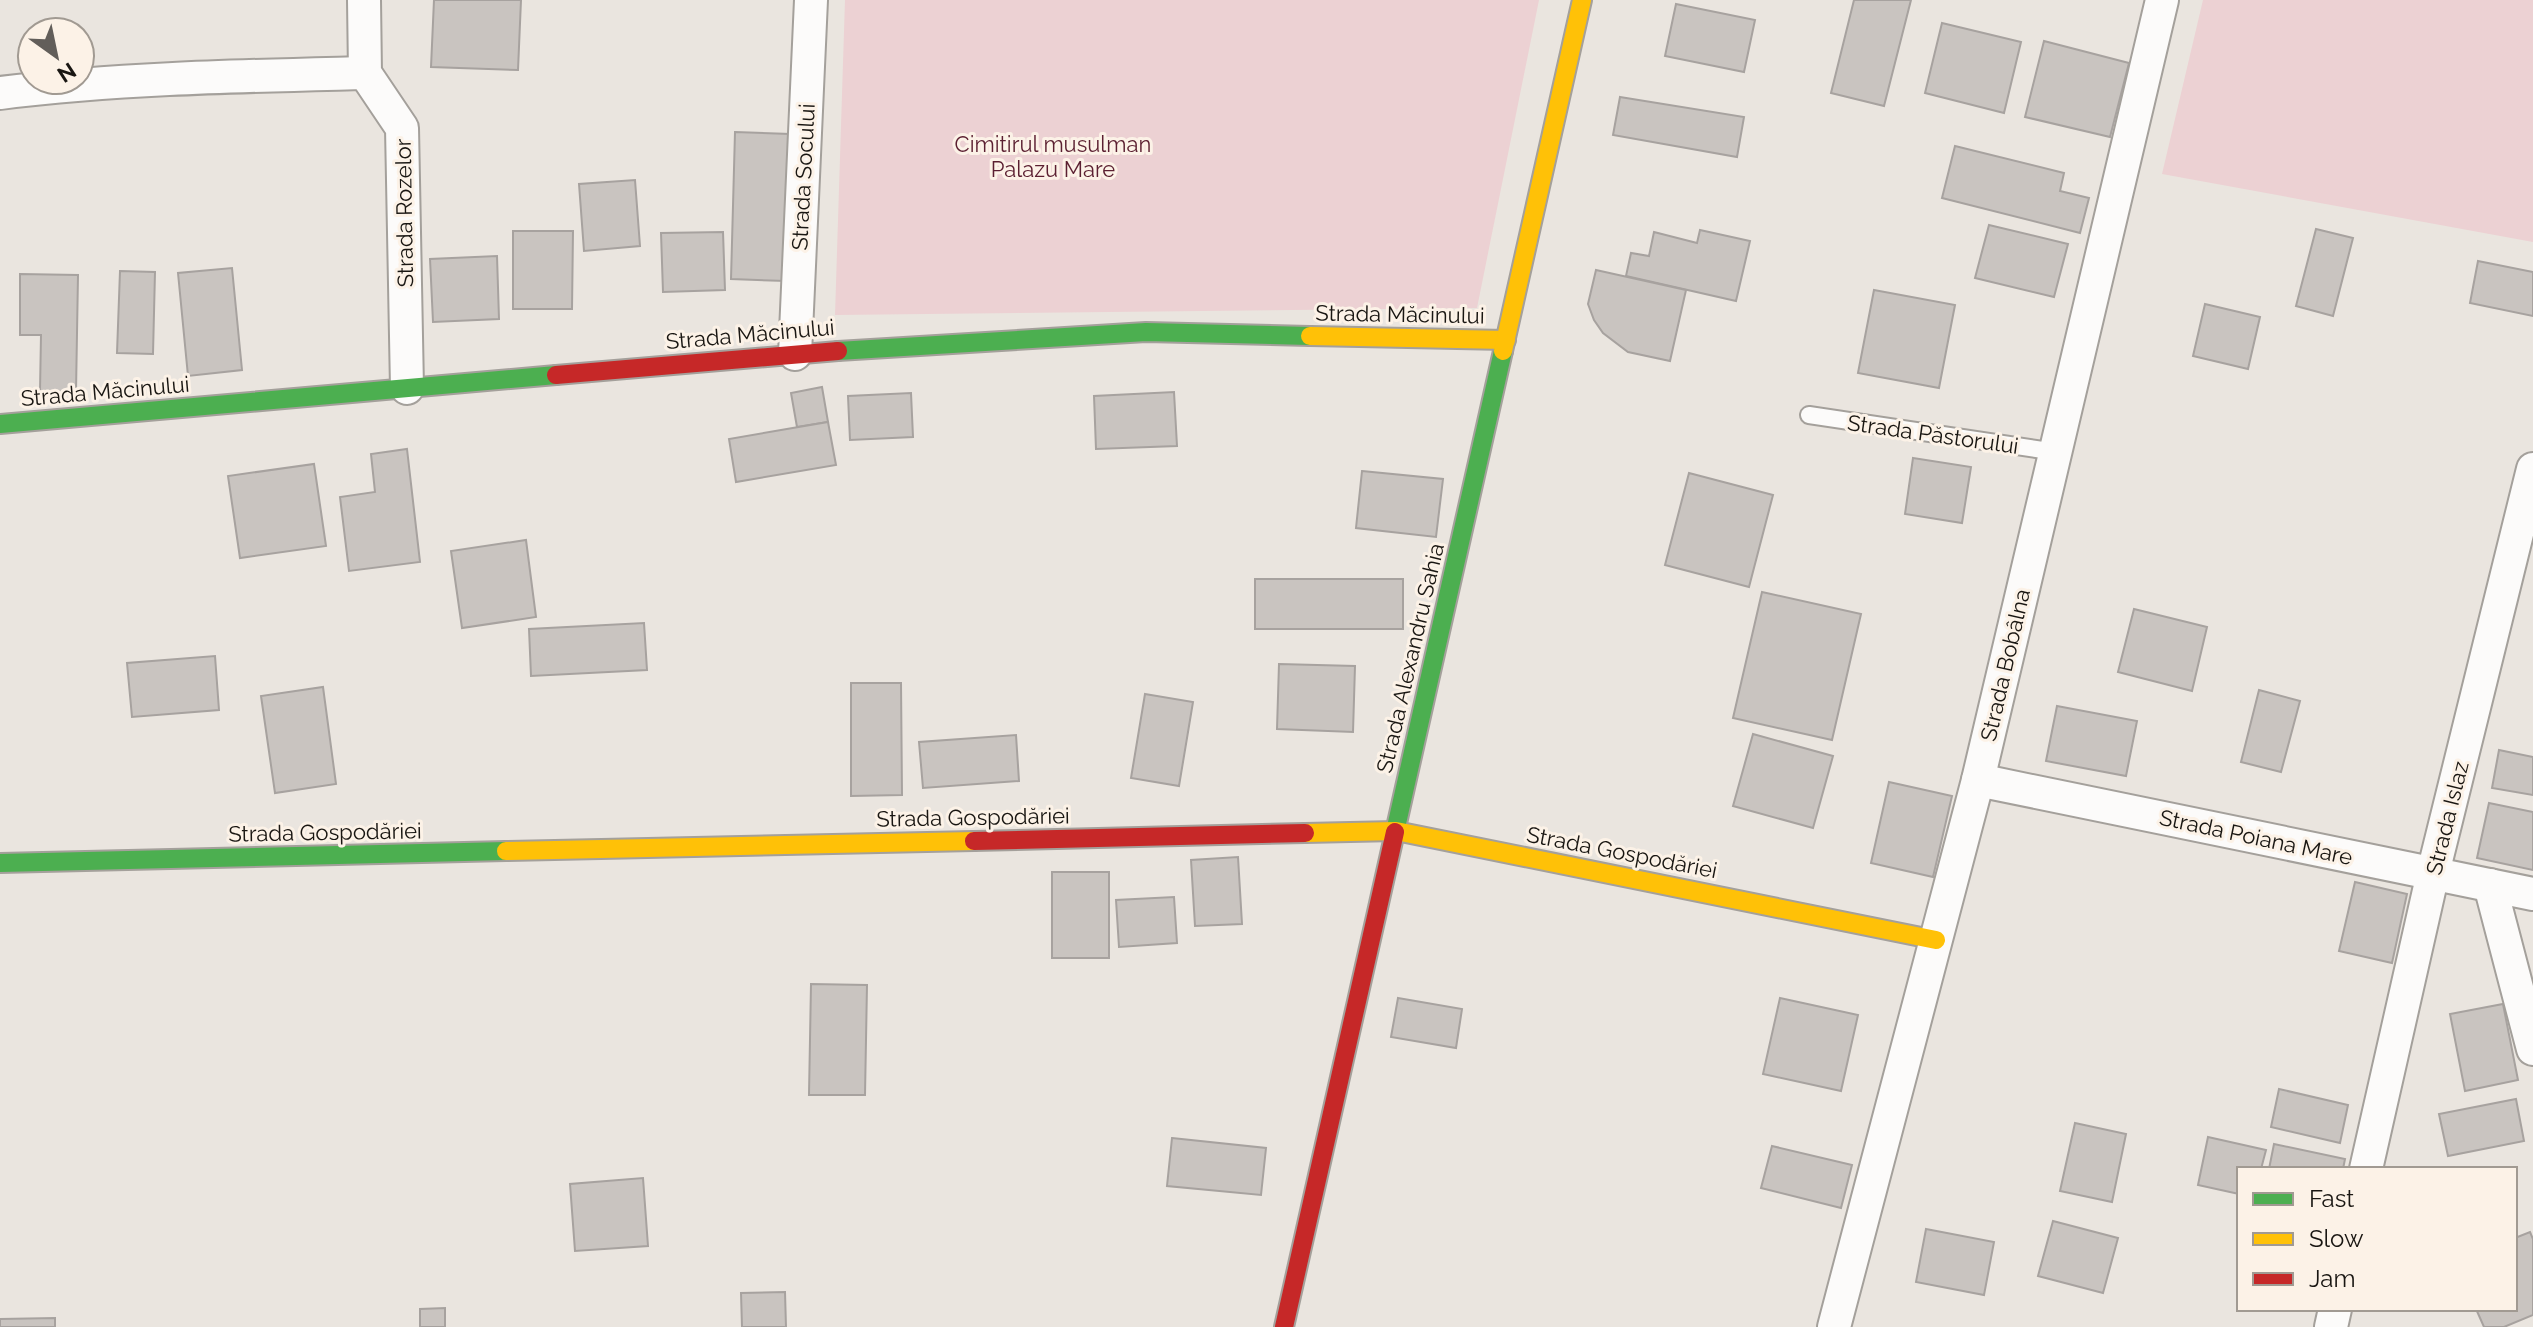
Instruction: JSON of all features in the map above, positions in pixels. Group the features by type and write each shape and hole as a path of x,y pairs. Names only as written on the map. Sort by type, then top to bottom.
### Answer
{"street":[{"path":"0,93 226,77 365,73 364,0"},
{"name":"Strada Socului","path":"795,354 811,0"},
{"name":"Strada Alexandru Sahia","path":"1284,1327 1582,0"},
{"name":"Strada Bobâlna","path":"1834,1327 1978,780 2162,0"},
{"name":"Strada Rozelor","path":"365,73 402,128 407,388"},
{"name":"Strada Măcinului","path":"0,424 795,354 1146,332 1506,340"},
{"name":"Strada Islaz","path":"2366,1167 2433,873 2533,469"},
{"name":"Strada Poiana Mare","path":"1978,780 2533,894"},
{"name":"Strada Gospodăriei","path":"0,863 1396,831 1936,940"},
{"path":"2490,885 2533,1049"}],"lane":[{"name":"Strada Păstorului","path":"1809,415 2056,452"}],"green space":[{"name":"Cimitirul musulman Palazu Mare","path":"845,0 1539,0 1477,308 835,315"},
{"path":"2203,0 2533,0 2533,242 2162,174"}],"building":[{"path":"434,0 521,0 518,70 431,67"},
{"path":"1854,0 1911,0 1884,106 1831,93"},
{"path":"1676,4 1755,20 1744,72 1665,56"},
{"path":"1942,23 2021,42 2004,113 1925,93"},
{"path":"2044,41 2129,63 2110,137 2025,117"},
{"path":"1620,97 1744,117 1737,157 1613,135"},
{"path":"735,132 790,134 786,281 731,279"},
{"path":"1955,146 2064,173 2060,191 2089,198 2080,233 1942,198"},
{"path":"635,180 640,246 584,251 579,184"},
{"path":"1989,225 2068,244 2054,297 1975,278"},
{"path":"2316,229 2353,238 2333,316 2296,306"},
{"path":"1700,230 1750,241 1736,301 1626,276 1631,253 1649,256 1654,232 1697,243"},
{"path":"513,231 573,231 572,309 513,309"},
{"path":"723,232 725,290 663,292 661,233"},
{"path":"497,256 499,319 433,322 430,259"},
{"path":"2478,261 2533,272 2533,316 2470,303"},
{"path":"232,268 242,370 188,376 178,273"},
{"path":"1596,270 1686,290 1670,361 1628,352 1603,333 1588,304"},
{"path":"120,271 155,272 153,354 117,353"},
{"path":"20,274 78,275 76,392 40,391 41,335 20,335"},
{"path":"1874,290 1955,305 1939,388 1858,373"},
{"path":"2205,304 2260,317 2248,369 2193,356"},
{"path":"822,387 828,422 797,427 791,393"},
{"path":"1174,392 1177,446 1096,449 1094,396"},
{"path":"911,393 913,437 850,440 848,396"},
{"path":"828,422 836,465 736,482 729,439"},
{"path":"407,449 420,562 349,571 340,497 375,492 371,454"},
{"path":"1913,458 1971,467 1962,523 1905,514"},
{"path":"314,464 326,546 240,558 228,476"},
{"path":"1362,471 1443,479 1436,537 1356,528"},
{"path":"1689,473 1773,495 1749,587 1665,565"},
{"path":"526,540 536,617 462,628 451,551"},
{"path":"1255,579 1403,579 1403,629 1255,629"},
{"path":"1762,592 1861,614 1832,740 1733,718"},
{"path":"2134,609 2207,627 2192,691 2118,672"},
{"path":"644,623 647,670 531,676 529,629"},
{"path":"215,656 219,710 132,717 127,663"},
{"path":"1279,664 1355,666 1353,732 1277,729"},
{"path":"851,683 901,683 902,795 851,796"},
{"path":"323,687 336,784 275,793 261,696"},
{"path":"2259,690 2300,701 2281,772 2241,762"},
{"path":"1145,694 1193,702 1179,786 1131,778"},
{"path":"2057,706 2137,721 2126,776 2046,761"},
{"path":"1753,734 1833,756 1813,828 1733,806"},
{"path":"1016,735 1019,781 923,788 919,742"},
{"path":"2499,750 2533,757 2533,795 2492,788"},
{"path":"1889,782 1952,796 1933,877 1871,863"},
{"path":"2489,803 2533,812 2533,870 2477,858"},
{"path":"1238,857 1242,924 1195,926 1191,860"},
{"path":"1052,872 1109,872 1109,958 1052,958"},
{"path":"2355,882 2407,894 2392,963 2339,951"},
{"path":"1174,897 1177,943 1119,947 1116,900"},
{"path":"811,984 867,985 865,1095 809,1095"},
{"path":"1398,998 1462,1009 1456,1048 1391,1037"},
{"path":"1780,998 1858,1015 1841,1091 1763,1074"},
{"path":"2503,1004 2518,1080 2465,1091 2450,1014"},
{"path":"2279,1089 2348,1105 2340,1143 2271,1127"},
{"path":"2516,1099 2524,1141 2448,1156 2439,1114"},
{"path":"2075,1123 2126,1134 2112,1202 2060,1191"},
{"path":"2208,1137 2266,1150 2262,1167 2237,1167 2237,1194 2198,1185"},
{"path":"1172,1138 1266,1148 1261,1195 1167,1186"},
{"path":"2274,1144 2345,1159 2343,1167 2269,1167"},
{"path":"1772,1146 1852,1165 1841,1208 1761,1188"},
{"path":"643,1178 648,1246 575,1251 570,1184"},
{"path":"2053,1221 2118,1238 2103,1293 2038,1276"},
{"path":"1926,1229 1994,1242 1984,1295 1916,1282"},
{"path":"2530,1232 2533,1239 2533,1315 2504,1327 2484,1327 2477,1311 2517,1311 2517,1237"},
{"path":"785,1292 786,1327 742,1327 741,1293"},
{"path":"445,1308 445,1327 420,1327 420,1309"},
{"path":"55,1318 55,1327 0,1327 0,1319"}],"traffic: fast":[{"path":"838,351 1146,332 1310,336"},
{"path":"1395,832 1503,351"},
{"path":"0,424 556,375"},
{"path":"0,863 506,851"}],"traffic: slow":[{"path":"1503,351 1582,0"},
{"path":"1310,336 1506,340"},
{"path":"1305,833 1396,831 1936,940"},
{"path":"506,851 974,841"}],"traffic: jam":[{"path":"556,375 838,351"},
{"path":"1284,1327 1395,832"},
{"path":"974,841 1305,833"}]}
